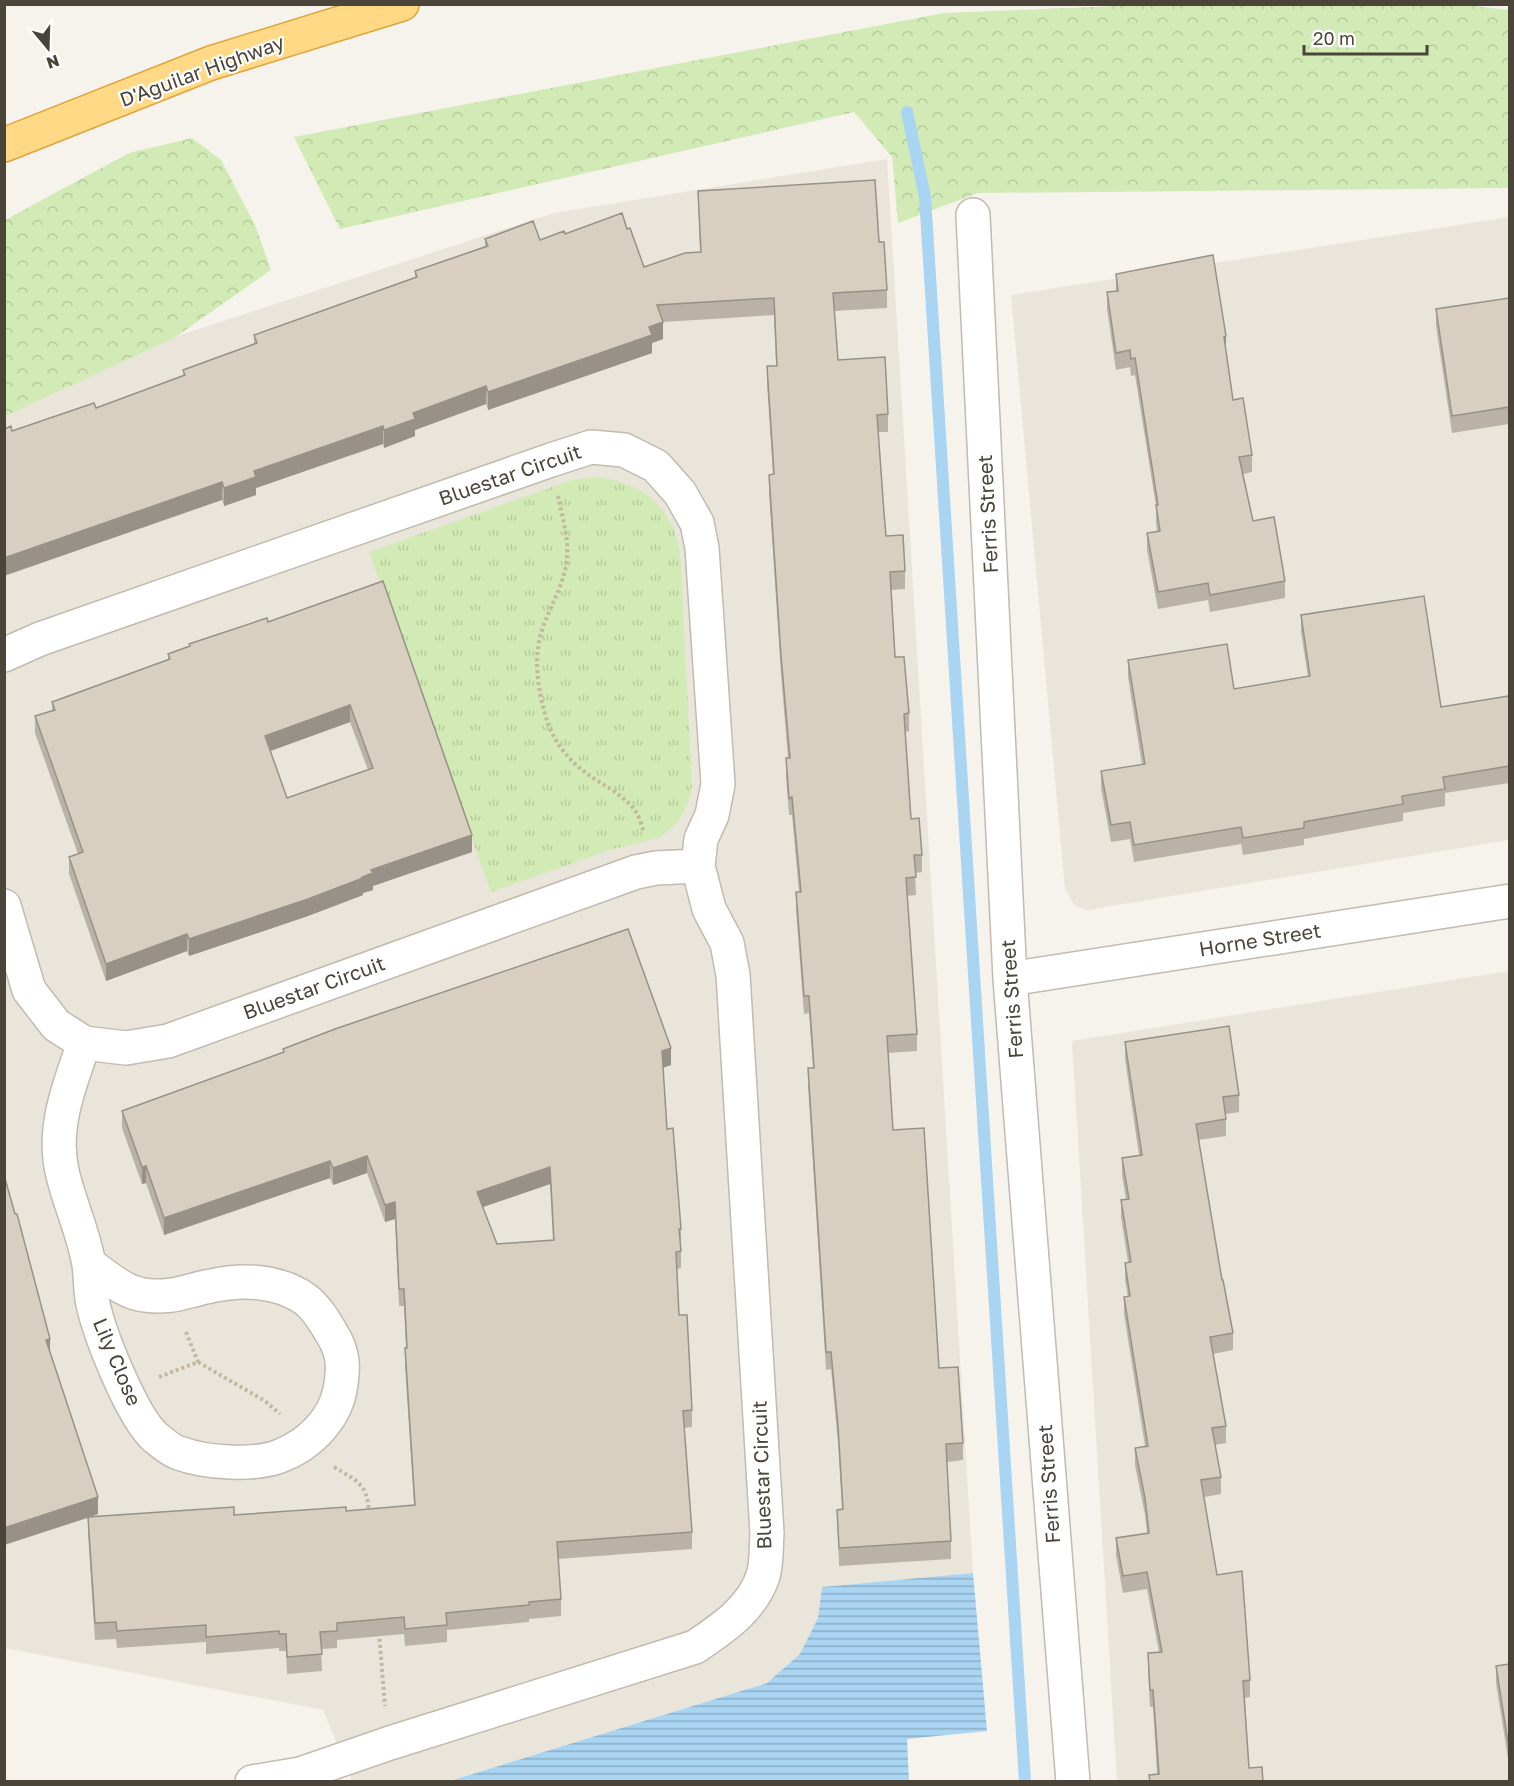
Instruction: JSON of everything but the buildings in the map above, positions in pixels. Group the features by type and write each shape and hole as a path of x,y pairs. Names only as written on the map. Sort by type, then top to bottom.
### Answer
{"highway":[{"name":"D'Aguilar Highway","path":"4,145 211,63 402,4"}],"street":[{"name":"Ferris Street","path":"973,215 1010,979 1073,1782"},
{"name":"Bluestar Circuit","path":"4,655 40,639 551,459 591,447 624,450 656,466 681,493 697,523 702,548 718,784 712,815 701,839 698,866 709,909 727,942 733,975 767,1533 764,1575 749,1603 725,1627 695,1647 390,1743 296,1778 252,1782"},
{"name":"Bluestar Circuit","path":"4,906 29,990 56,1025 84,1043 126,1048 168,1041 636,872 656,868 698,866"},
{"name":"Horne Street","path":"1010,979 1509,901"},
{"name":"Lily Close","path":"84,1043 65,1100 59,1134 62,1170 89,1264 93,1304 108,1348 125,1390 153,1436 177,1453 214,1461 253,1461 279,1456 307,1442 327,1421 339,1396 344,1369 337,1342 323,1320 305,1299 279,1287 249,1281 211,1286 171,1297 142,1295 121,1287 89,1264"}],"path":[{"path":"551,459 566,540 567,558 562,582 540,637 537,659 539,686 545,715 556,743 568,759 620,795 636,812 656,868"},
{"path":"125,1390 198,1362 265,1401 324,1461 362,1484 368,1496 370,1519"},
{"path":"378,1624 390,1743"}],"shaded area":[{"path":"887,159 973,1573 822,1587 818,1618 800,1654 767,1683 450,1781 352,1781 323,1710 5,1648 4,416 174,337 554,213"},
{"path":"1509,217 1509,840 1087,910 1074,905 1065,888 1011,295"},
{"path":"1509,971 1509,1781 1117,1781 1072,1041"}],"green space":[{"path":"1457,4 1509,10 1509,188 978,193 898,223 892,157 854,112 340,229 294,137 944,13 1143,5"},
{"path":"192,138 221,160 255,225 271,270 174,338 5,416 5,220 129,153"},
{"path":"595,477 627,484 651,498 669,520 680,551 692,786 688,804 677,823 661,837 610,850 491,892 369,552 572,480"}],"water":[{"path":"973,1573 987,1731 907,1739 909,1781 450,1781 767,1683 800,1654 818,1618 822,1587"}],"waterway":[{"path":"907,112 925,197 1025,1782"}]}
